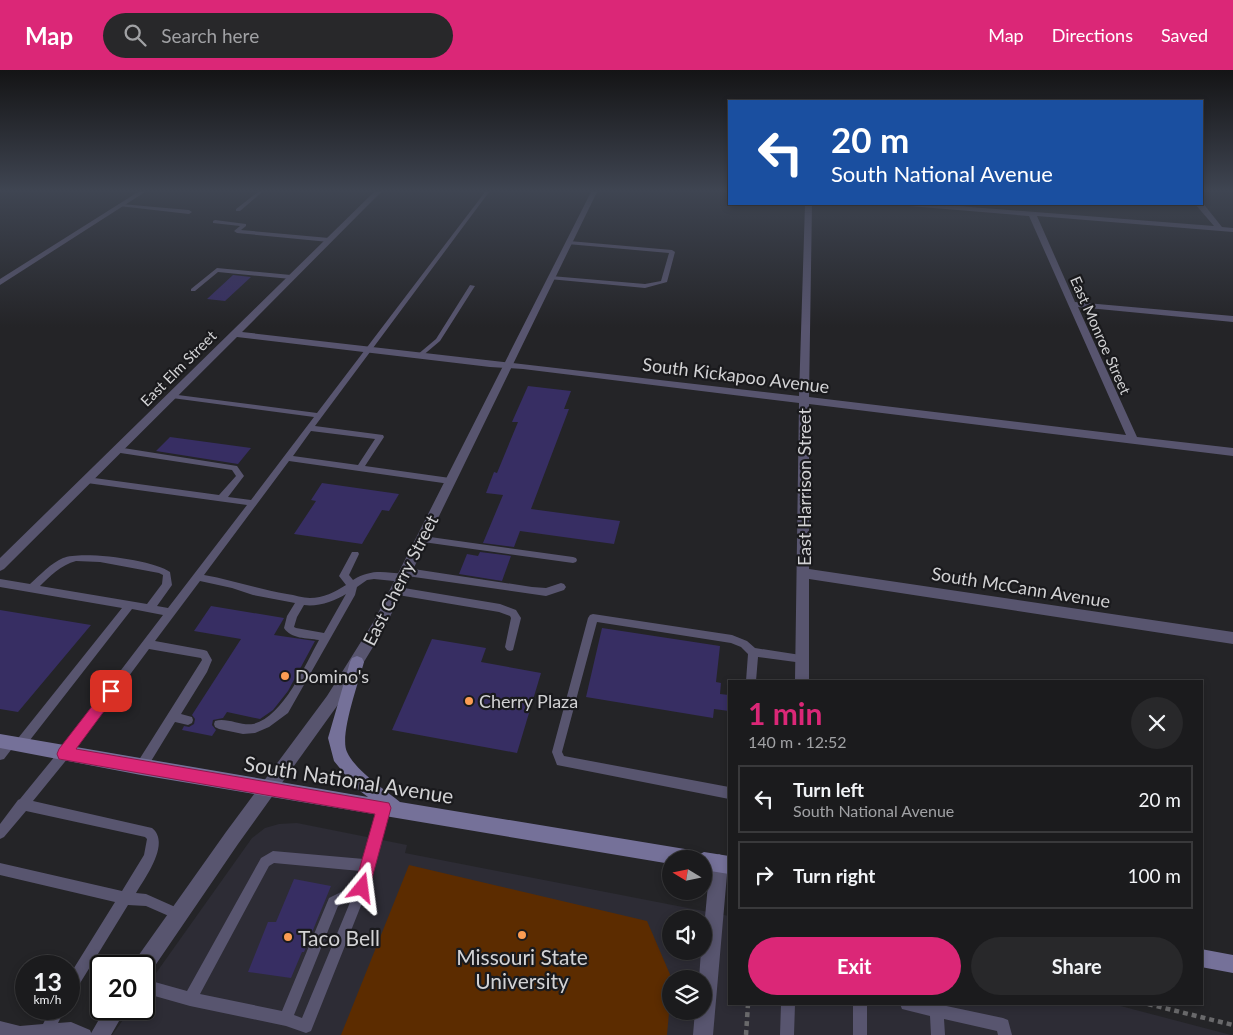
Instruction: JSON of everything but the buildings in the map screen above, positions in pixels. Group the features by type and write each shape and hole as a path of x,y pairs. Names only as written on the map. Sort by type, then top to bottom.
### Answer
{"main road":[{"path":"357,662 336,738 340,756 362,782 390,809"},
{"name":"South National Avenue","path":"7,746 662,854"},
{"path":"1203,958 1233,964"}],"street":[{"path":"0,283 71,237"},
{"name":"East Elm Street","path":"0,566 332,237"},
{"name":"East Cherry Street","path":"150,955 332,701 357,662 398,591 450,481 572,237"},
{"name":"East Harrison Street","path":"802,680 804,399 808,237"},
{"name":"East Monroe Street","path":"1042,237 1133,440"},
{"path":"1073,304 1233,319"},
{"name":"South Kickapoo Avenue","path":"234,334 804,399 1233,452"},
{"name":"South McCann Avenue","path":"804,573 1233,638"},
{"path":"703,1035 717,863"},
{"path":"100,1035 109,1020"}],"lane":[{"path":"299,237 329,240"},
{"path":"0,833 64,754 253,503 317,414 453,237"},
{"path":"551,278 645,286 664,282 672,252 569,243"},
{"path":"193,290 217,270 291,277"},
{"path":"419,356 438,340 472,286"},
{"path":"172,396 317,414"},
{"path":"308,428 380,437 360,468"},
{"path":"117,450 234,468 240,476 221,499"},
{"path":"286,458 450,481"},
{"path":"87,480 253,503"},
{"path":"423,539 573,560"},
{"path":"219,724 251,729 283,711 352,592 352,586 344,576 355,554"},
{"path":"31,589 47,572 69,559 94,558 162,570 167,574 167,584 149,609"},
{"path":"197,577 232,584 253,591 302,600 323,600 374,575 406,575 546,592 561,587"},
{"path":"0,584 170,612"},
{"path":"398,591 508,610 516,618 510,647"},
{"path":"302,600 292,616 289,628 294,632 326,637"},
{"path":"7,746 130,606"},
{"path":"728,793 561,761 557,752 593,618 732,639 744,644 753,652 803,659"},
{"path":"141,767 207,660 204,654 147,644"},
{"path":"750,679 753,652"},
{"path":"172,717 188,720"},
{"path":"22,804 148,832 155,840 149,859 80,970"},
{"path":"155,989 190,999 286,1019 305,1031 362,888 390,809"},
{"path":"190,999 265,862 273,857 369,866"},
{"path":"0,869 124,898 146,900 178,914"},
{"path":"286,1019 333,902 362,888"},
{"path":"787,1035 788,1005"},
{"path":"860,1005 860,1035"},
{"path":"912,1005 936,1010 1004,1030"},
{"path":"936,1010 938,1035"},
{"path":"47,1031 52,1020"},
{"path":"0,1028 20,1033 70,1029 86,1035"}],"path":[{"path":"746,1035 748,1005"},
{"path":"1152,1005 1233,1025"}],"shaded area":[{"name":"Missouri State University","path":"297,823 407,845 405,853 698,910 662,910 662,960 712,960 712,913 728,916 728,1005 1117,1005 1231,1035 112,1035 123,1020 155,1020 155,975 252,838 265,828 279,824"},
{"name":"Missouri State University","path":"409,865 647,921 662,956 662,960 664,960 668,970 662,970 662,1020 668,1020 667,1035 341,1035"}],"place":[{"name":"Domino's","path":"285,676"},
{"name":"Cherry Plaza","path":"469,701"},
{"name":"Missouri State University","path":"522,935"},
{"name":"Taco Bell","path":"288,937"}],"route":[{"path":"111,691 64,754 384,808 362,888"}]}
